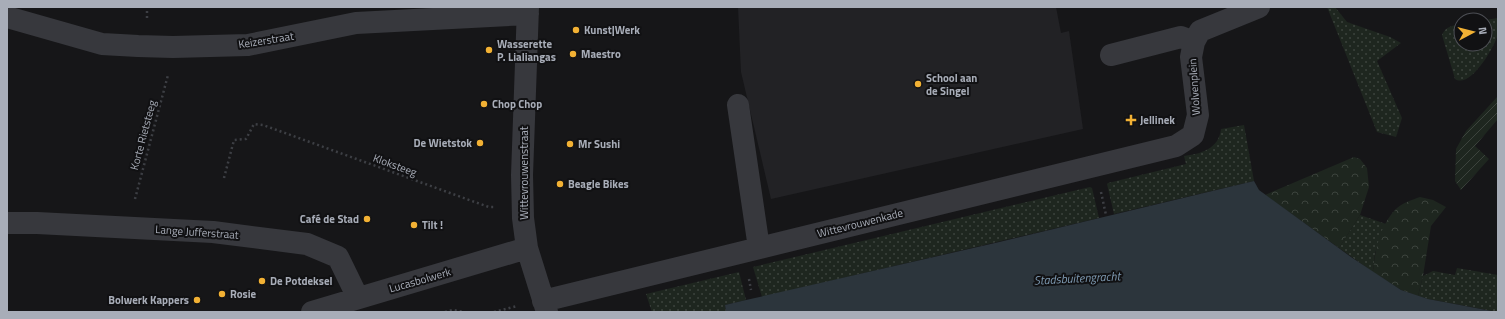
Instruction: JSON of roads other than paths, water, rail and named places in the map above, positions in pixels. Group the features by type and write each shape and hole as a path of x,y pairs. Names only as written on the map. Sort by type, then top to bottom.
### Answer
{"street":[{"path":"1112,55 1181,37 1194,42 1200,31 1259,7"},
{"name":"Keizerstraat","path":"14,15 102,44 173,47 248,45 356,23 528,10"},
{"name":"Wittevrouwenstraat","path":"528,10 522,175 523,208 527,248 545,306"},
{"name":"Wolvenplein","path":"1176,146 1193,135 1198,115 1190,57 1194,42"},
{"path":"738,104 759,248"},
{"name":"Wittevrouwenkade","path":"545,306 759,248 1176,146"},
{"name":"Lange Jufferstraat","path":"7,223 213,232 307,244 338,257 358,298"},
{"name":"Lucasbolwerk","path":"312,312 527,248"}],"water":[{"name":"Stadsbuitengracht","path":"1254,181 1259,190 1351,257 1401,290 1428,299 1497,312 723,312 726,311 725,305 995,243"}],"place":[{"name":"Kunst|Werk","path":"576,30"},
{"name":"Wasserette P. Lialiangas","path":"489,50"},
{"name":"Maestro","path":"573,54"},
{"name":"School aan de Singel","path":"918,84"},
{"name":"Chop Chop","path":"484,104"},
{"name":"Jellinek","path":"1131,120"},
{"name":"De Wietstok","path":"480,143"},
{"name":"Mr Sushi","path":"570,144"},
{"name":"Beagle Bikes","path":"560,184"},
{"name":"Café de Stad","path":"367,219"},
{"name":"Tilt !","path":"414,225"},
{"name":"De Potdeksel","path":"262,281"},
{"name":"Rosie","path":"222,294"},
{"name":"Bolwerk Kappers","path":"197,300"}]}
